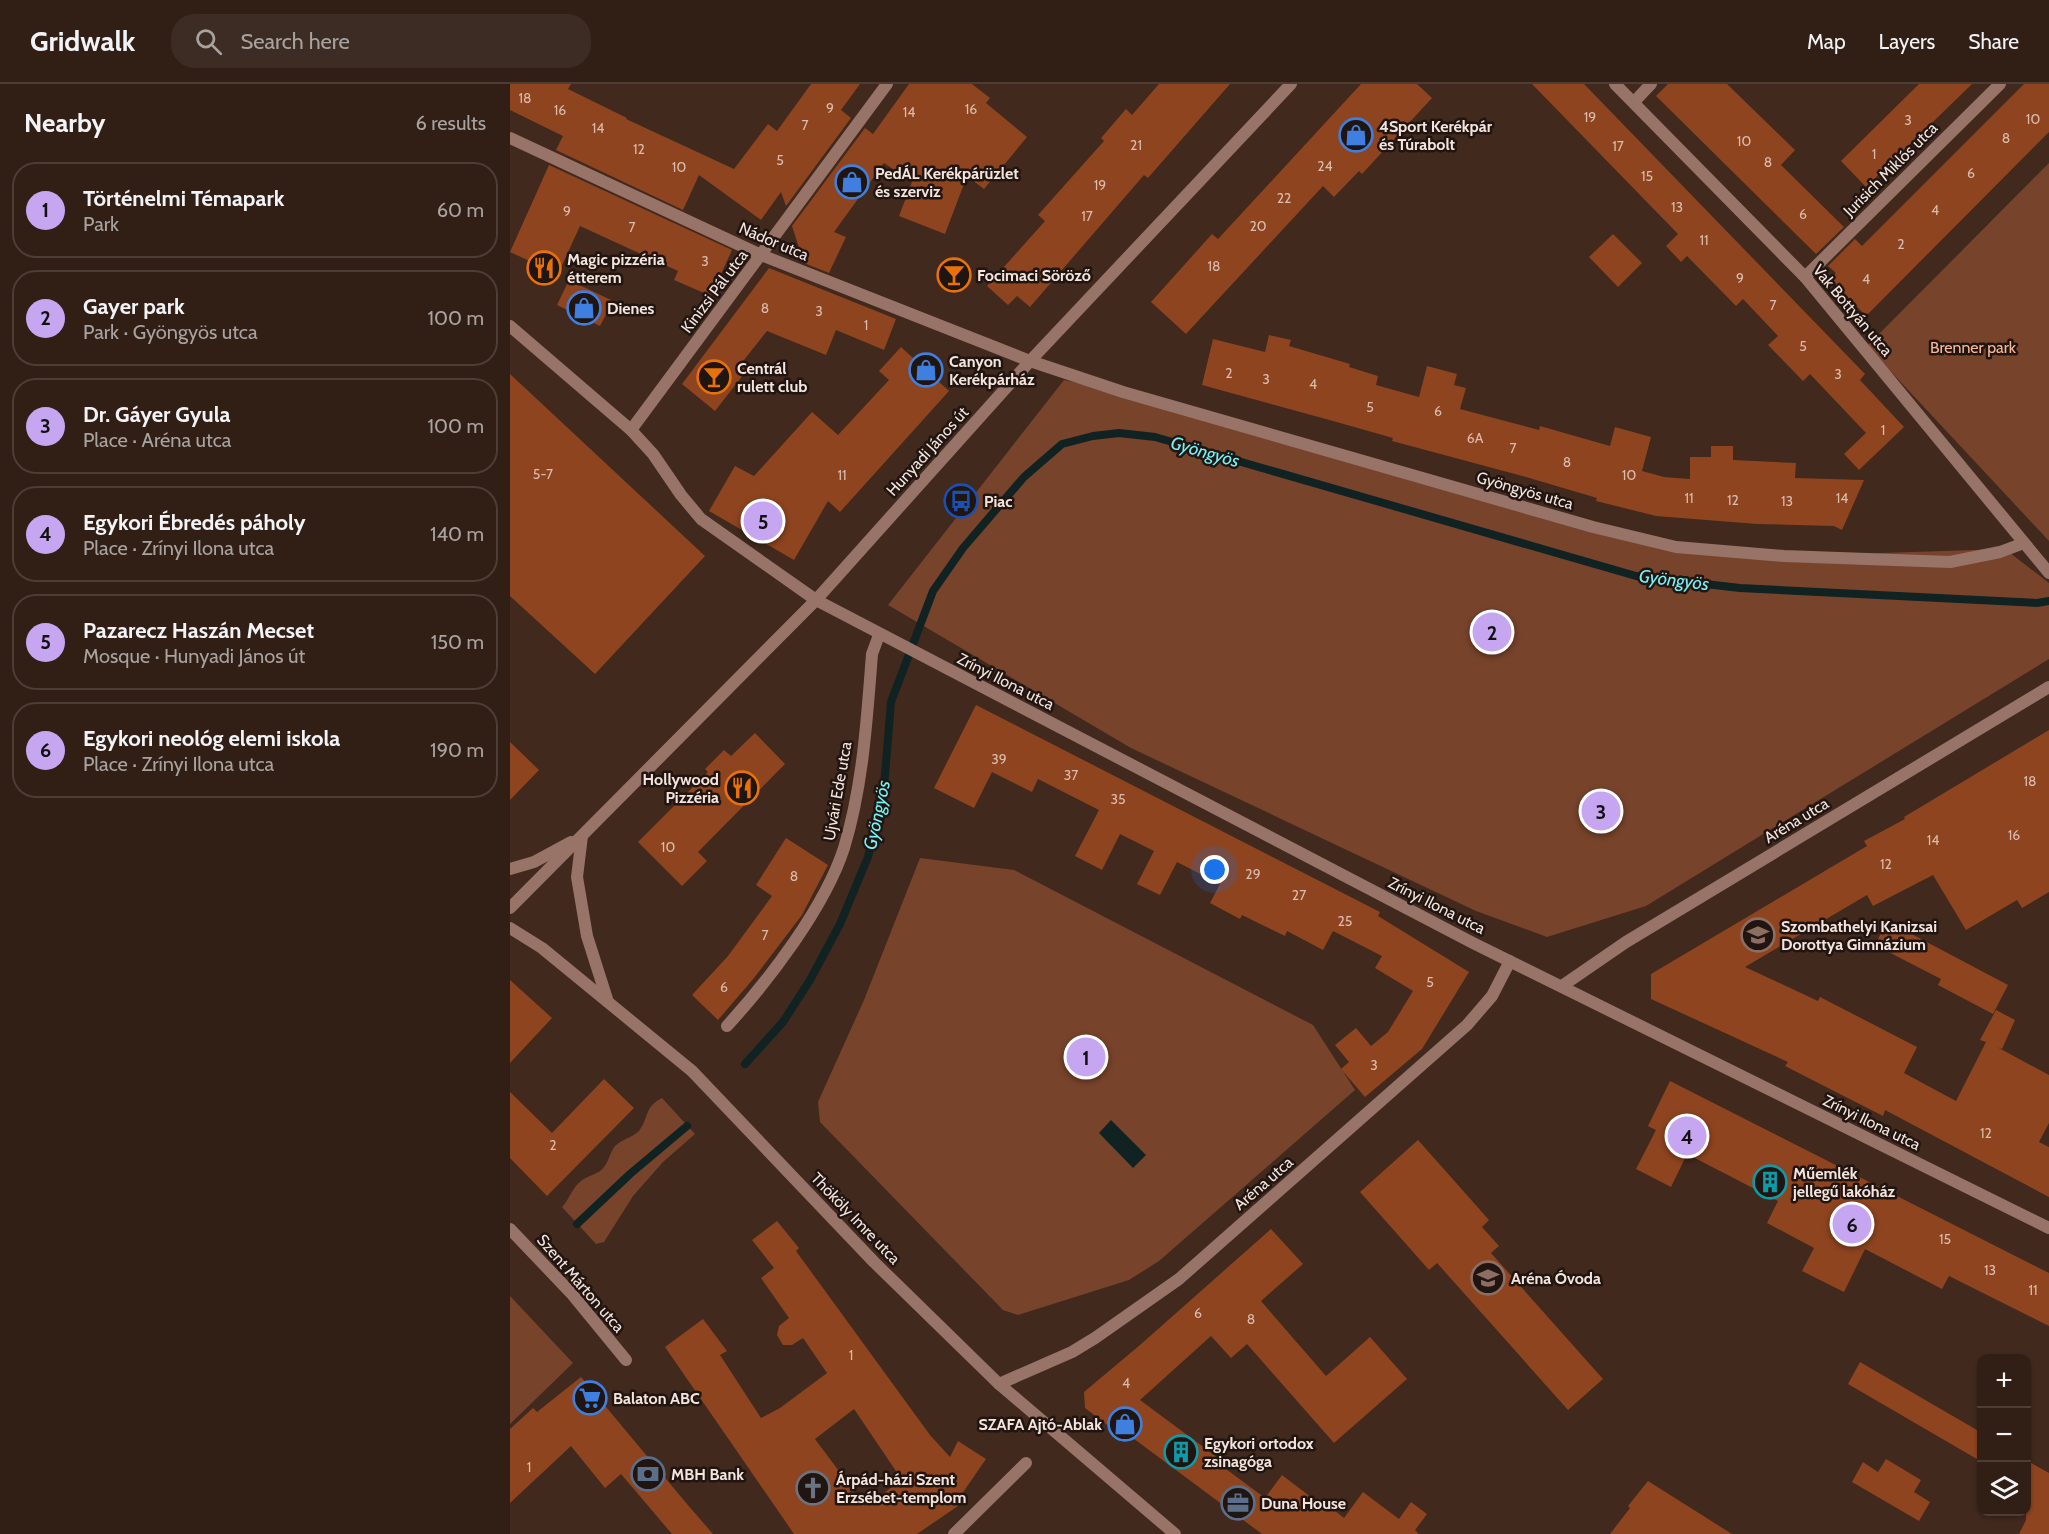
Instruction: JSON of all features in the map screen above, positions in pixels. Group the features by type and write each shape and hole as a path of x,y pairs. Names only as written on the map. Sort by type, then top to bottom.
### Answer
{"street":[{"name":"Kinizsi Pál utca","path":"630,430 887,84"},
{"name":"Hunyadi János út","path":"510,908 816,600 1030,361 1291,84"},
{"name":"Vak Bottyán utca","path":"1615,84 1805,277 2049,573"},
{"path":"1634,102 1651,84"},
{"name":"Jurisich Miklós utca","path":"1805,277 2000,84"},
{"name":"Nádor utca","path":"510,138 761,255 1030,361"},
{"name":"Zrínyi Ilona utca","path":"510,326 630,430 653,454 700,519 816,600 1510,961 2049,1228"},
{"name":"Gyöngyös utca","path":"1030,361 1124,392 1593,527 1676,547 1784,556 1950,562 2000,552 2024,543"},
{"name":"Ujvári Ede utca","path":"727,1026 782,957 830,884 838,865 855,800 872,654 884,637"},
{"name":"Aréna utca","path":"1562,986 1626,942 2049,687"},
{"name":"Hunyadi János út","path":"510,869 534,862 582,836"},
{"path":"582,836 577,877 587,936 609,1003"},
{"name":"Thököly Imre utca","path":"510,928 542,948 692,1071 874,1262 999,1384 1175,1534"},
{"name":"Aréna utca","path":"999,1384 1088,1343 1179,1279 1467,1025 1492,996 1510,961"},
{"name":"Szent Márton utca","path":"510,1228 557,1278 626,1360"},
{"path":"954,1534 1026,1463"}],"green space":[{"name":"Brenner park","path":"2049,163 2049,541 1867,346"},
{"path":"1064,380 1143,397 1658,544 1787,556 2005,549 2049,583 2049,659 1646,906 1547,937 1476,911 1131,748 888,605"},
{"path":"920,858 1014,870 1313,1025 1355,1090 1159,1261 1129,1280 1018,1315 1003,1310 820,1122 818,1102 864,1000"},
{"path":"662,1098 695,1134 663,1162 633,1196 604,1242 596,1244 562,1207 578,1184 604,1167 615,1146 639,1131 649,1109"},
{"path":"510,1296 573,1363 510,1424"}],"shaded area":[{"path":"1111,1120 1146,1155 1133,1168 1099,1133"}],"building":[{"path":"510,84 571,84 568,89 626,119 734,169 768,124 777,131 811,84 860,84 841,110 851,118 786,206 781,192 761,220 699,175 683,210 556,150 563,136 510,110"},
{"path":"909,84 972,84 990,98 986,103 1027,137 984,189 967,176 945,234 899,216 912,182 884,163 834,232 846,237 829,273 804,263 792,226 865,128 873,134"},
{"path":"1159,84 1230,84 1148,178 1144,175 1030,307 1017,296 1008,305 987,286 1045,221 1038,215 1104,141 1101,138 1126,109 1132,115"},
{"path":"1361,84 1417,84 1432,98 1362,174 1359,171 1334,197 1323,186 1186,334 1151,302 1212,234 1218,239"},
{"path":"1532,84 1584,84 1865,374 1860,380 1904,427 1859,470 1844,454 1866,433 1810,374 1803,381 1768,345 1778,336 1743,299 1736,306 1687,256 1681,262 1666,246 1678,234"},
{"path":"1668,84 1727,84 1795,150 1781,165 1844,227 1816,254 1656,96"},
{"path":"1919,84 1972,84 1866,187 1841,161"},
{"path":"2024,84 2049,84 2049,132 1866,316 1830,279 1836,273 1828,266 1855,239 1862,246"},
{"path":"549,165 732,250 711,296 674,280 678,271 580,226 558,274 510,252"},
{"path":"1613,234 1642,263 1618,287 1589,257"},
{"path":"769,268 896,319 884,350 836,330 826,355 767,331 740,365 747,370 715,411 682,384"},
{"path":"569,280 613,301 600,326 557,305"},
{"path":"1269,335 1291,340 1289,346 1350,364 1349,367 1378,376 1376,385 1419,397 1427,366 1457,374 1454,385 1466,388 1460,409 1539,430 1540,426 1610,446 1615,427 1651,437 1642,471 1664,477 1690,479 1690,457 1711,457 1711,446 1733,446 1733,460 1796,463 1795,478 1864,480 1842,530 1834,526 1757,524 1656,516 1596,501 1597,498 1526,477 1392,441 1393,438 1202,385 1213,339 1265,352"},
{"path":"901,347 949,391 840,512 828,501 794,560 709,511 735,466 754,476 812,412 838,435 889,380 879,371"},
{"path":"510,374 705,556 595,674 510,596"},
{"path":"976,705 1380,912 1378,916 1469,972 1422,1049 1365,1097 1341,1069 1349,1062 1335,1045 1356,1028 1371,1046 1388,1032 1413,991 1375,968 1382,956 1333,931 1323,950 1287,931 1285,936 1242,915 1240,919 1210,903 1220,884 1177,862 1160,895 1137,884 1154,851 1120,834 1102,870 1075,856 1099,810 1038,779 1032,792 992,772 974,808 934,788"},
{"path":"2049,730 2049,892 2022,908 2017,900 1966,930 1933,875 1873,906 1867,895 1745,967 1818,1001 1820,997 1917,1047 1904,1073 1956,1101 1986,1042 1980,1040 1996,1010 2015,1020 2002,1049 1997,1047 2049,1075 2049,1123 2039,1142 2049,1147 2049,1197 1885,1110 1883,1116 1785,1066 1788,1062 1651,999 1651,974 1867,846 1864,841 1905,819 1904,817"},
{"path":"755,733 785,764 698,852 707,861 682,886 638,842 708,772 705,769 724,750 731,756"},
{"path":"510,742 539,770 510,800"},
{"path":"786,838 828,865 802,915 754,978 718,1020 692,995 728,956 772,896 756,885"},
{"path":"1887,921 2008,985 1993,1014 1938,985 1941,979 1875,945"},
{"path":"510,980 552,1018 510,1063"},
{"path":"604,1079 634,1108 547,1196 510,1158 510,1092 552,1133"},
{"path":"1670,1081 2049,1273 2049,1326 1949,1276 1942,1289 1865,1249 1844,1292 1802,1271 1814,1248 1767,1223 1778,1201 1687,1154 1671,1187 1636,1169 1656,1130 1648,1126"},
{"name":"Aréna Óvoda","path":"1418,1140 1489,1220 1482,1227 1499,1246 1491,1253 1603,1379 1568,1410 1437,1263 1429,1270 1360,1192"},
{"path":"777,1221 799,1248 796,1251 930,1435 950,1457 958,1441 986,1459 955,1504 958,1506 917,1534 794,1534 665,1347 703,1319 727,1351 720,1355 761,1418 780,1408 827,1373 803,1338 792,1345 783,1345 777,1335 779,1326 789,1318 761,1278 774,1268 752,1240","holes":["854,1409 902,1480 865,1506 815,1439"]},
{"path":"1271,1229 1303,1264 1261,1301 1326,1376 1370,1337 1407,1379 1334,1443 1247,1344 1231,1358 1211,1336 1140,1400 1229,1466 1226,1469 1265,1498 1282,1475 1316,1501 1319,1498 1344,1518 1363,1492 1399,1519 1411,1502 1427,1514 1415,1530 1419,1534 1262,1534 1114,1424 1110,1427 1085,1408 1084,1392"},
{"path":"1860,1362 1977,1430 1977,1459 1848,1384"},
{"path":"581,1377 713,1534 672,1534 621,1474 605,1488 571,1446 510,1503 510,1429 533,1408 537,1412"},
{"path":"1886,1459 1921,1480 1914,1492 1930,1502 1919,1521 1852,1482 1863,1462 1878,1472"},
{"path":"2031,1463 2049,1473 2049,1534 2019,1534 2026,1516 2031,1516"},
{"path":"1648,1481 1732,1534 1610,1534"}],"waterway":[{"name":"Gyöngyös","path":"745,1064 783,1022 810,980 840,924 868,857 883,799 891,702 933,591 963,548 1024,477 1062,444 1093,436 1119,433 1155,437 1636,576 1740,588 2037,603 2049,601"},
{"name":"Gyöngyös","path":"577,1224 630,1174 687,1126"}],"place":[{"name":"4Sport Kerékpár és Túrabolt","path":"1356,135"},
{"name":"PedÁL Kerékpárüzlet és szerviz","path":"852,182"},
{"name":"Magic pizzéria étterem","path":"544,268"},
{"name":"Focimaci Söröző","path":"954,275"},
{"name":"Dienes","path":"584,308"},
{"name":"Canyon Kerékpárház","path":"926,370"},
{"name":"Centrál rulett club","path":"714,377"},
{"name":"Piac","path":"961,501"},
{"name":"Pazarecz Haszán Mecset","path":"763,521"},
{"name":"Gayer park","path":"1492,632"},
{"name":"Hollywood Pizzéria","path":"742,788"},
{"name":"Dr. Gáyer Gyula","path":"1601,811"},
{"name":"Szombathelyi Kanizsai Dorottya Gimnázium","path":"1758,935"},
{"name":"Történelmi Témapark","path":"1086,1057"},
{"name":"Egykori Ébredés páholy","path":"1687,1136"},
{"name":"Műemlék jellegű lakóház","path":"1770,1182"},
{"name":"Egykori neológ elemi iskola","path":"1852,1224"},
{"name":"Aréna Óvoda","path":"1488,1278"},
{"name":"Balaton ABC","path":"590,1398"},
{"name":"SZAFA Ajtó-Ablak","path":"1125,1424"},
{"name":"Egykori ortodox zsinagóga","path":"1181,1452"},
{"name":"MBH Bank","path":"648,1474"},
{"name":"Árpád-házi Szent Erzsébet-templom","path":"813,1488"},
{"name":"Duna House","path":"1238,1503"}]}
